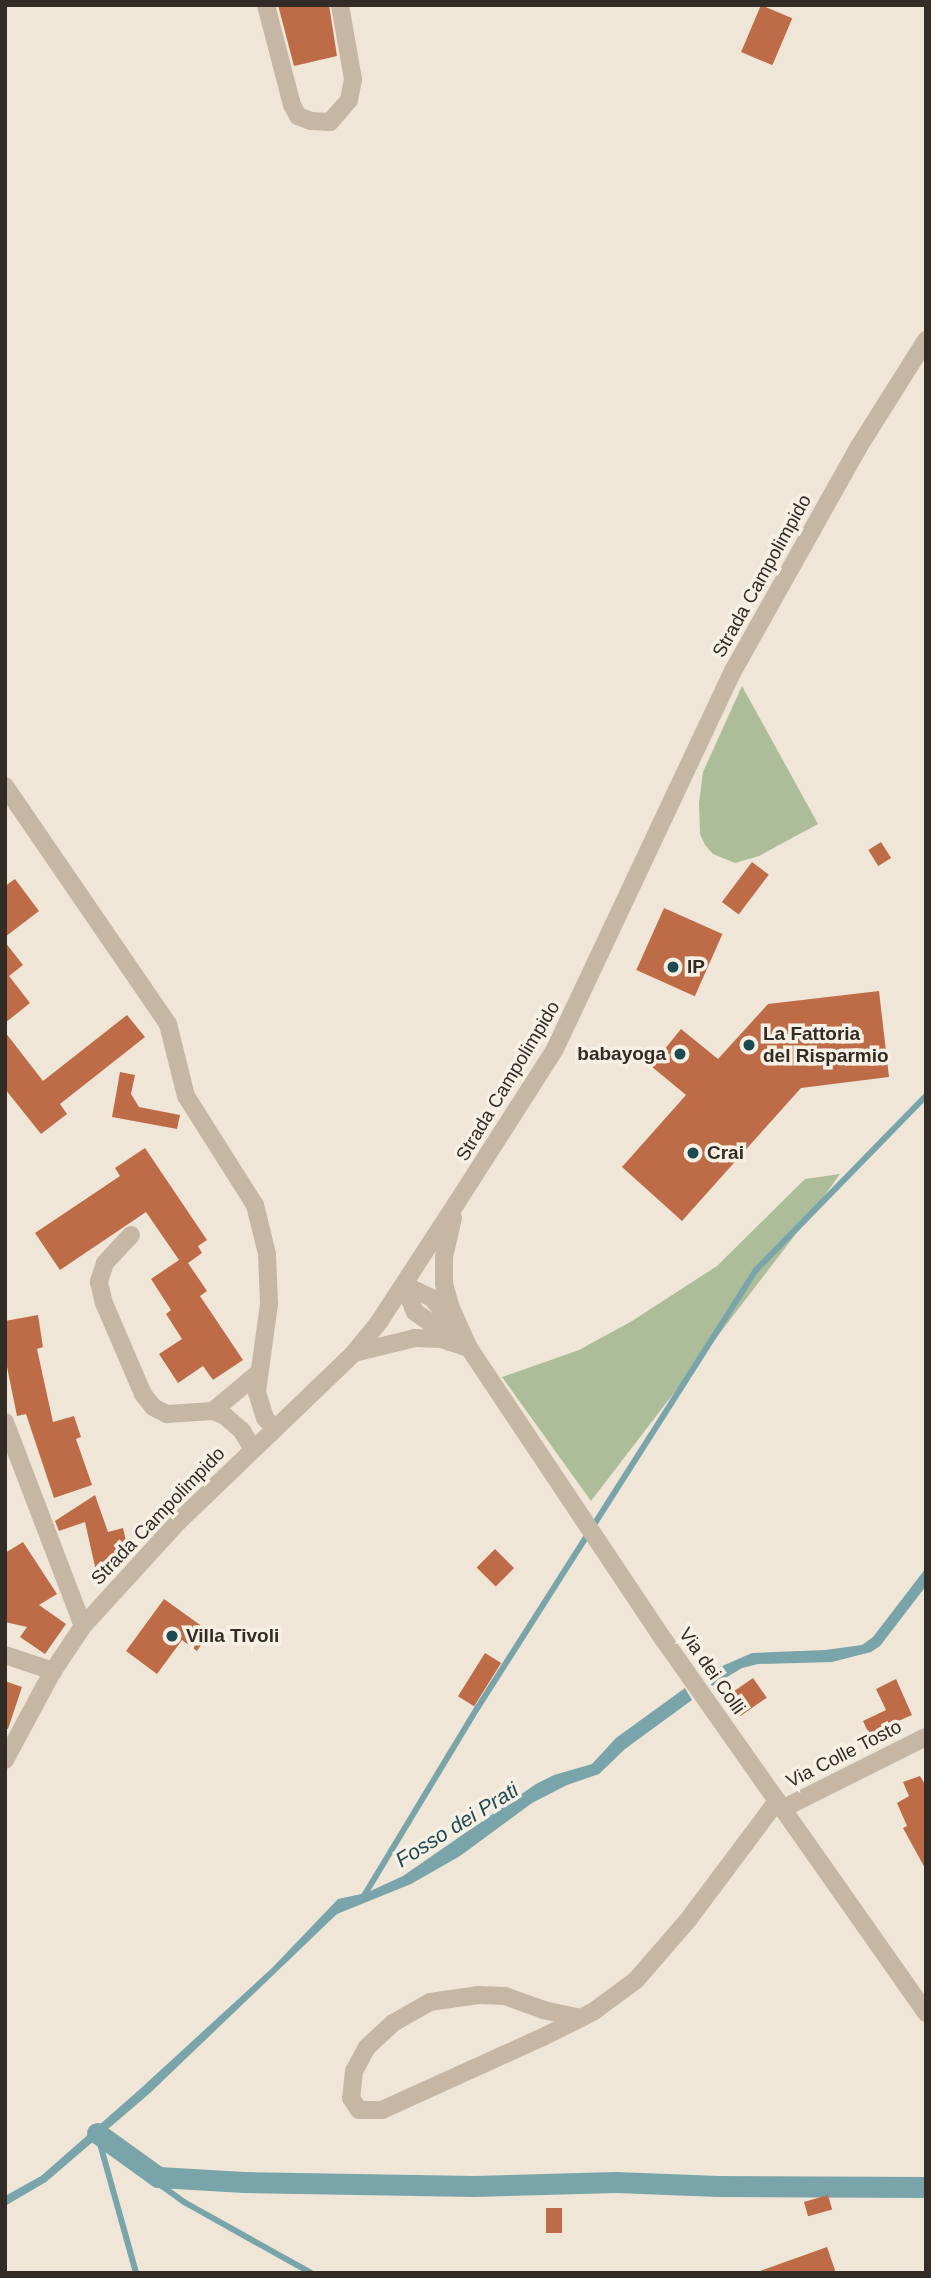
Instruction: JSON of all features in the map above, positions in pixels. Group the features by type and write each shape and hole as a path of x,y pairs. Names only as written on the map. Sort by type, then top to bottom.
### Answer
{"street":[{"path":"266,5 292,105 298,116 330,122 349,100 353,79 340,5"},
{"name":"Strada Campolimpido","path":"5,1760 52,1671 83,1626 178,1522 354,1353 404,1285 560,1041 727,681 858,448 926,340"},
{"path":"5,786 168,1024 186,1096 255,1205 267,1254 269,1304 257,1374 259,1405 274,1428"},
{"name":"Via dei Colli","path":"456,1204 444,1257 444,1284 451,1308 469,1348 710,1706 924,2007"},
{"path":"131,1235 105,1263 99,1282 104,1303 147,1401 159,1411 182,1415 213,1411 257,1374"},
{"name":"Via dei Colli","path":"404,1285 412,1305 424,1320 469,1348"},
{"path":"354,1353 406,1338 440,1339 469,1348"},
{"path":"213,1411 233,1422 253,1449"},
{"path":"5,1422 83,1626"},
{"path":"5,1655 52,1671"},
{"name":"Via Colle Tosto","path":"779,1805 926,1737"},
{"path":"581,2018 544,2010 505,1996 479,1995 430,2002 393,2023 367,2047 355,2071 351,2098 359,2110 382,2110 581,2018 636,1980 688,1920 779,1805"}],"green space":[{"path":"742,686 818,824 759,856 735,863 713,854 705,845 700,834 699,803 703,772"},
{"path":"840,1174 591,1501 502,1377 579,1350 632,1321 717,1266 805,1179"}],"water":[{"path":"926,1568 926,1586 880,1646 871,1652 832,1662 758,1664 742,1668 712,1686 704,1674 752,1653 825,1650 862,1645 873,1637"},
{"path":"685,1688 692,1700 625,1749 599,1774 567,1785 532,1803 460,1856 411,1884 337,1914 150,2093 46,2182 5,2206 5,2196 41,2176 139,2090 272,1968 338,1899 366,1893 403,1876 536,1784 554,1775 592,1764 616,1738"}],"building":[{"path":"278,5 329,5 337,56 294,66"},
{"path":"761,5 792,18 772,65 741,52"},
{"path":"881,842 891,858 878,866 868,850"},
{"path":"752,862 769,875 739,915 722,902"},
{"path":"15,879 39,911 5,937 5,886"},
{"path":"664,908 722,934 695,996 636,970"},
{"path":"5,942 23,965 9,976 30,1003 5,1023"},
{"path":"879,991 889,1077 801,1088 682,1221 622,1167 686,1095 651,1066 681,1029 718,1059 768,1004"},
{"path":"127,1015 145,1037 60,1104 67,1114 41,1134 5,1089 5,1032 43,1081"},
{"path":"120,1072 135,1075 131,1094 139,1107 180,1115 177,1129 112,1117"},
{"path":"145,1148 207,1240 198,1246 202,1253 188,1263 207,1291 200,1296 243,1360 213,1380 203,1366 178,1383 159,1354 182,1339 166,1314 171,1310 151,1279 179,1260 146,1212 60,1270 35,1233 120,1176 115,1168"},
{"path":"38,1315 43,1347 37,1349 53,1422 74,1416 81,1437 76,1439 92,1485 54,1498 26,1414 17,1416 5,1357 5,1321"},
{"path":"95,1495 108,1532 123,1528 130,1558 124,1564 96,1571 85,1522 59,1531 55,1521"},
{"path":"23,1542 57,1594 39,1605 66,1624 45,1654 20,1637 27,1627 5,1622 5,1553"},
{"path":"495,1549 514,1568 496,1586 477,1567"},
{"name":"Villa Tivoli","path":"164,1599 210,1632 197,1651 182,1640 157,1674 126,1651"},
{"path":"485,1653 501,1663 474,1706 458,1696"},
{"path":"753,1678 767,1698 741,1716 727,1696"},
{"path":"896,1679 912,1715 887,1726 893,1738 875,1747 863,1721 886,1710 876,1689"},
{"path":"5,1681 22,1687 8,1729 5,1729"},
{"path":"920,1776 926,1786 926,1870 903,1828 907,1826 897,1803 909,1796 903,1782"},
{"path":"828,2195 832,2209 808,2216 804,2202"},
{"path":"546,2208 562,2208 562,2233 546,2233"},
{"path":"827,2247 836,2273 760,2271"}],"waterway":[{"name":"Fosso dei Prati","path":"362,1899 478,1707 756,1270 926,1096"},
{"path":"97,2133 136,2273"},
{"path":"97,2133 158,2177 244,2182 474,2186 616,2182 718,2186 926,2187"},
{"path":"158,2177 162,2186 184,2202 311,2273"}],"place":[{"name":"IP","path":"673,967"},
{"name":"La Fattoria del Risparmio","path":"749,1045"},
{"name":"babayoga","path":"680,1054"},
{"name":"Crai","path":"693,1153"},
{"name":"Villa Tivoli","path":"172,1636"}]}
